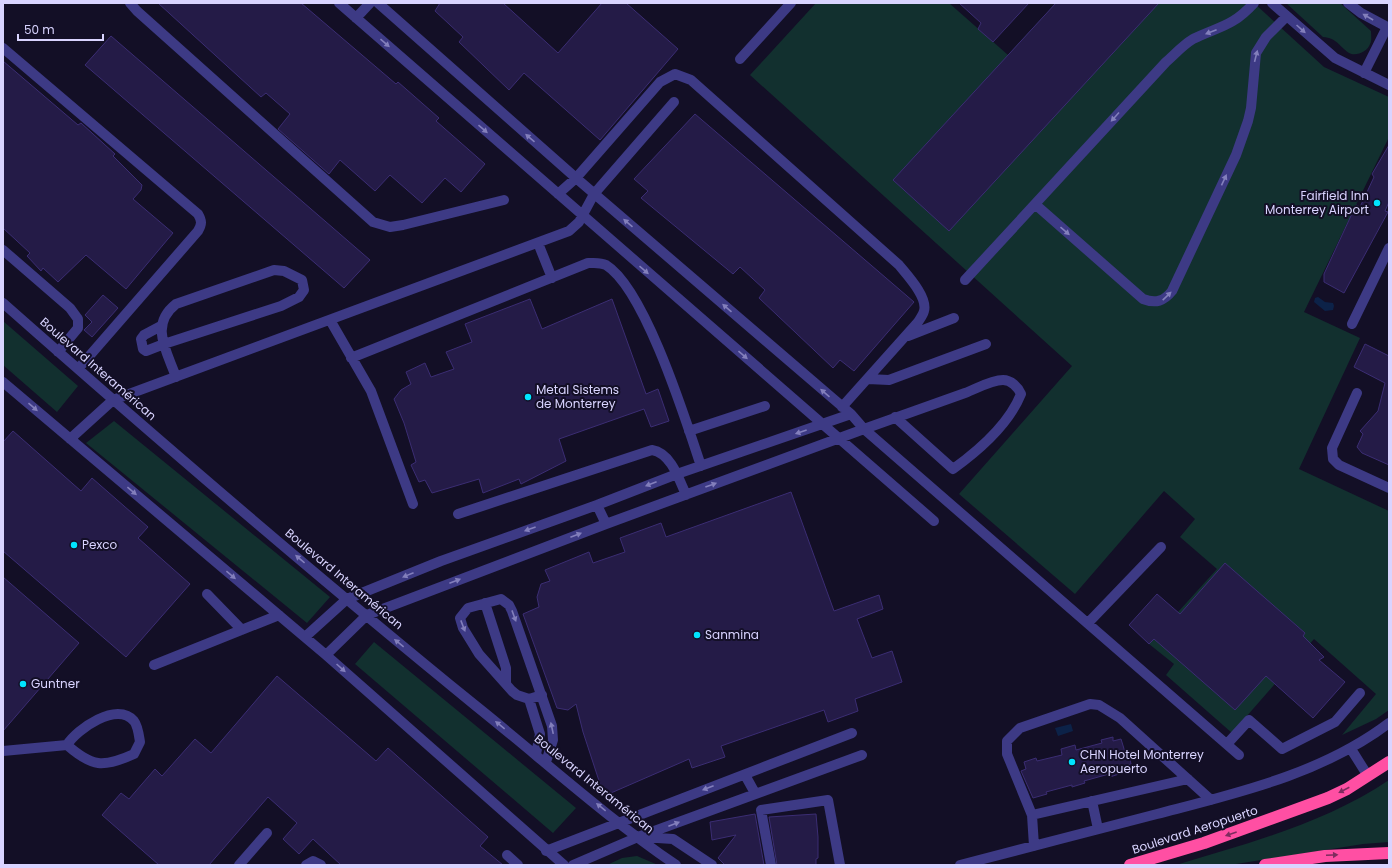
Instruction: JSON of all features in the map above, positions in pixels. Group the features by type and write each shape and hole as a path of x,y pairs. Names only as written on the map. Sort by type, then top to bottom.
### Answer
{"highway":[{"name":"Boulevard Aeropuerto","path":"1130,865 1204,843 1328,798 1368,776 1389,762"},
{"path":"1265,865 1325,856 1389,853"}],"street":[{"path":"130,3 148,22 372,222 390,227 403,225 504,200"},
{"path":"339,3 934,521"},
{"path":"356,18 370,3"},
{"path":"378,3 594,194 851,414 864,429 1239,755"},
{"path":"740,59 791,3"},
{"path":"965,280 1183,45 1207,33 1233,23 1254,3"},
{"path":"1272,3 1335,58 1389,85"},
{"path":"1348,3 1361,13 1388,27 1364,73"},
{"path":"1036,205 1143,299 1150,302 1161,302 1172,291 1236,155 1251,108 1256,53 1266,37 1287,16"},
{"path":"3,48 198,214 201,220 201,225 198,230 78,369"},
{"path":"558,194 576,178 660,82 675,74 683,75 691,80 729,112 899,265 912,280 924,302 924,310 918,322 842,407"},
{"path":"70,439 113,400 569,231 579,222 594,194 674,102"},
{"path":"538,243 552,278"},
{"path":"1352,324 1389,248"},
{"path":"3,250 70,308 78,319 78,328 58,352"},
{"path":"351,358 588,263 598,263 606,266 615,273 638,304 657,343 701,466"},
{"path":"161,326 144,335 141,339 143,349 146,351 164,344 281,306 299,297 304,290 302,280 279,269 176,304 163,318 161,326 164,344 176,376"},
{"name":"Boulevard Interamérican","path":"3,303 113,400 384,631 638,837 676,865"},
{"path":"906,337 954,318"},
{"path":"330,320 371,391 413,504"},
{"path":"868,379 889,380 986,344"},
{"path":"326,654 367,615 686,494 864,429 1003,380 1012,383 1018,388 1021,394 1013,410 976,452 953,469 896,418"},
{"path":"3,382 279,616 326,654 546,851 564,865"},
{"path":"1357,393 1332,448 1332,459 1339,464 1389,488"},
{"path":"689,431 765,406"},
{"path":"305,637 347,599 441,561 598,505 677,474 824,425 851,414"},
{"path":"458,514 652,450 659,451 666,456 677,474 686,494"},
{"path":"598,505 606,524"},
{"path":"1088,623 1161,547"},
{"path":"207,594 242,630"},
{"path":"542,695 529,699 517,695 506,682 488,666 479,654 461,622 460,618 468,608 502,599 509,606 542,695 554,733 546,762"},
{"path":"485,603 506,668 506,682"},
{"path":"154,665 279,616"},
{"path":"1227,744 1249,720 1282,749 1335,722 1360,693"},
{"path":"529,699 540,734 536,754"},
{"path":"1034,846 1032,815 1007,754 1007,741 1020,728 1090,704 1099,705 1109,710 1211,800"},
{"path":"3,751 67,745 89,762 107,765 134,754 140,742 135,722 125,715 112,716 88,724 73,735 67,745"},
{"path":"960,865 1211,800 1296,773 1351,749 1389,723"},
{"path":"546,851 852,733"},
{"path":"1351,749 1368,776"},
{"path":"573,865 638,837 862,754"},
{"path":"745,775 754,793"},
{"path":"1032,815 1188,779"},
{"path":"771,865 761,810 828,800 840,865"},
{"path":"1092,801 1098,829"},
{"path":"239,865 267,834"},
{"path":"638,837 673,839 712,865"},
{"path":"507,855 518,865"},
{"path":"306,865 313,861 321,865"}],"green space":[{"path":"816,3 949,3 1008,55 1056,3 1254,3 1324,67 1389,97 1389,137 1304,312 1360,338 1299,469 1389,511 1389,710 1376,719 1342,735 1376,694 1314,639 1232,733 1166,675 1174,664 1149,644 1217,569 1180,537 1195,519 1164,491 1075,594 959,494 1072,366 750,75"},
{"path":"1286,3 1340,3 1371,31 1371,41 1369,47 1358,54 1349,53 1332,39 1323,37"},
{"path":"3,321 78,386 57,412 3,365"},
{"path":"114,421 330,597 307,623 86,443"},
{"path":"374,642 576,808 553,833 355,664"},
{"path":"1389,780 1389,842 1363,844 1230,865 1176,865 1259,840 1313,820 1364,795"},
{"path":"637,856 658,865 607,865 622,858"}],"water":[{"path":"1318,297 1325,302 1333,303 1333,310 1325,311 1314,302 1315,298"},
{"path":"1071,724 1073,731 1058,736 1055,728"}],"building":[{"path":"158,3 301,3 396,84 398,82 439,118 436,121 485,164 461,192 445,178 422,203 390,175 375,191 340,160 329,174 278,129 290,114 266,93 261,97"},
{"path":"440,3 503,3 558,53 602,3 626,3 678,49 600,140 524,73 509,90 459,42 463,37 435,11"},
{"path":"959,3 1029,3 993,42 978,29 981,23"},
{"path":"1056,3 1159,3 949,231 893,180"},
{"path":"111,36 370,260 344,288 85,65"},
{"path":"3,61 78,125 81,123 115,154 113,156 142,185 141,190 133,199 173,233 126,289 86,255 58,282 43,268 41,271 27,256 30,253 3,228"},
{"path":"695,114 914,302 854,371 840,360 833,368 759,298 765,290 740,267 733,274 641,198 648,191 634,179"},
{"path":"1389,145 1389,202 1385,211 1388,212 1344,293 1324,282 1324,274 1356,205 1360,207 1374,177 1372,174"},
{"path":"103,295 118,308 92,337 84,330 92,322 85,315"},
{"name":"Metal Sistems de Monterrey","path":"530,299 542,329 612,299 646,394 658,389 669,421 651,427 644,409 559,439 566,461 521,484 519,479 483,493 479,479 432,493 425,480 419,482 411,465 416,462 404,423 394,399 401,390 411,384 406,372 425,363 431,377 454,369 446,352 472,342 465,324"},
{"path":"1365,344 1389,356 1389,465 1362,453 1357,447 1363,434 1360,431 1378,411 1385,383 1354,367"},
{"name":"Pexco","path":"13,431 81,491 92,478 148,527 138,538 190,584 126,657 3,551 3,442"},
{"name":"Sanmina","path":"791,492 834,611 879,595 883,609 857,619 872,658 892,651 902,682 855,699 858,711 828,722 824,710 721,746 725,757 692,768 689,759 604,796 583,732 576,704 568,710 557,708 523,614 539,607 537,597 541,584 550,581 545,570 589,552 593,563 625,552 620,538 661,523 666,537"},
{"path":"1225,563 1305,633 1303,636 1324,657 1319,660 1345,682 1313,718 1266,676 1235,710 1154,639 1149,644 1129,625 1157,594 1180,614"},
{"name":"Guntner","path":"3,577 79,643 3,731"},
{"path":"277,676 376,761 388,748 488,837 480,846 503,865 341,865 313,839 299,854 283,839 297,823 268,797 209,865 159,865 102,815 121,793 129,799 155,769 162,776 195,739 211,753"},
{"path":"1113,737 1113,741 1121,739 1125,752 1128,751 1131,764 1121,767 1122,773 1110,777 1109,774 1084,781 1085,783 1046,792 1047,794 1033,798 1021,771 1026,769 1024,762 1036,758 1037,761 1062,755 1061,749 1075,745 1076,750 1102,743 1101,740"},
{"path":"755,814 764,865 725,865 718,858 736,835 712,840 710,822"},
{"path":"816,814 818,858 816,859 816,865 777,865 769,817"}],"place":[{"name":"Fairfield Inn Monterrey Airport","path":"1377,203"},
{"name":"Metal Sistems de Monterrey","path":"528,397"},
{"name":"Pexco","path":"74,545"},
{"name":"Sanmina","path":"697,635"},
{"name":"Guntner","path":"23,684"},
{"name":"CHN Hotel Monterrey Aeropuerto","path":"1072,762"}]}
